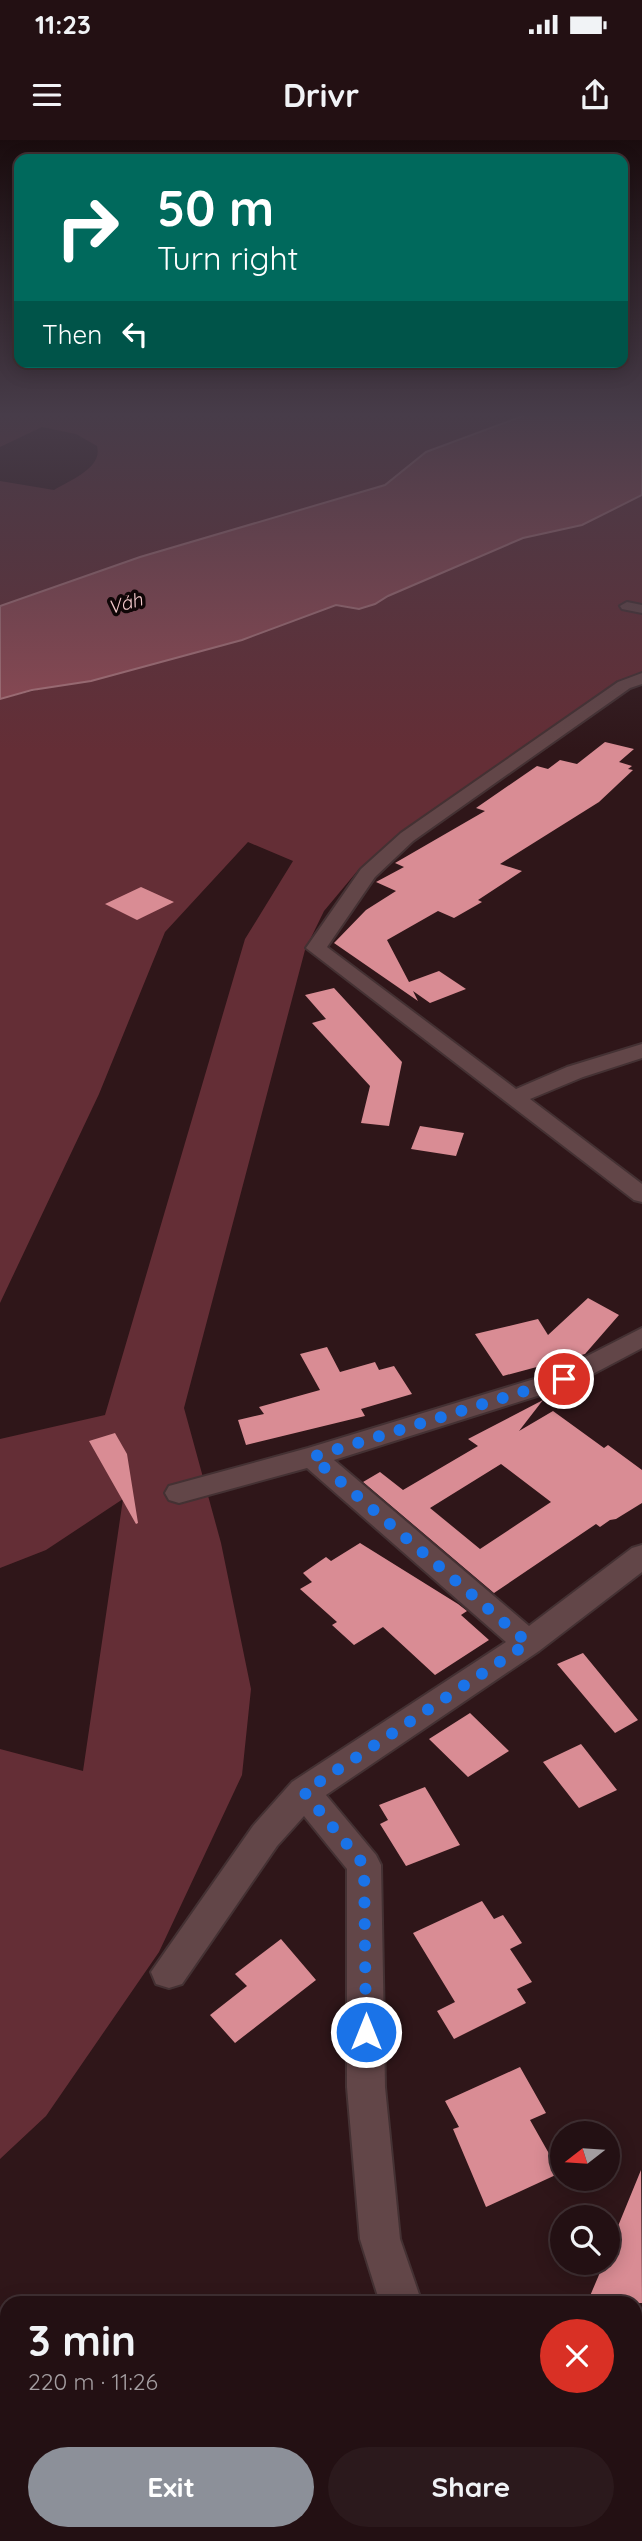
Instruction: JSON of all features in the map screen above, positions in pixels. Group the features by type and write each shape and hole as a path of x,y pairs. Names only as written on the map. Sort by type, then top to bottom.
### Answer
{"street":[{"path":"642,678 624,685 407,837 368,873 316,948 642,1195"},
{"path":"514,1098 575,1072 642,1051"},
{"path":"179,1493 312,1457 564,1379 642,1337"},
{"path":"312,1457 528,1643"},
{"path":"169,1972 265,1836 304,1792 528,1643 642,1556"},
{"path":"304,1792 364,1865 366,2087 380,2239 399,2296"}],"shaded area":[{"path":"0,526 245,526 140,557 0,606"},
{"path":"577,526 642,526 642,673 622,681 399,834 359,869 324,911 305,950 184,1408 221,1543 251,1689 242,1775 159,1952 46,2116 0,2159 0,1749 83,1771 123,1499 46,1550 0,1568 0,1439 105,1415 245,939 293,861 248,842 165,932 99,1094 0,1303 0,699 242,640 336,605 359,608 375,604 523,538"}],"water":[{"name":"Váh","path":"245,526 577,526 523,538 359,609 336,605 242,640 91,681 32,690 0,699 0,606 140,557"}],"building":[{"path":"605,742 634,749 619,762 632,766 628,769 633,770 599,802 500,864 522,871 478,900 482,902 454,918 438,911 387,940 409,982 439,971 466,989 430,1003 413,991 418,1001 334,943 366,910 396,891 376,882 404,867 395,863 485,811 476,808 537,766 548,769 560,760 577,764"},
{"path":"141,887 174,902 137,920 105,904"},
{"path":"334,988 402,1062 389,1126 361,1123 370,1086 312,1023 326,1019 305,995"},
{"path":"420,1126 464,1133 456,1156 411,1149"},
{"path":"588,1298 619,1315 585,1354 503,1376 475,1334 538,1319 548,1335"},
{"path":"327,1347 340,1372 375,1362 379,1370 394,1366 412,1394 361,1409 365,1416 246,1445 238,1420 264,1414 259,1407 320,1390 300,1354"},
{"path":"543,1400 519,1431 553,1411 604,1448 608,1445 642,1470 642,1503 600,1527 596,1524 494,1593 363,1482 380,1472 403,1490 478,1446 468,1439","holes":["501,1464 551,1502 480,1549 430,1508"]},
{"path":"115,1433 127,1454 138,1523 136,1524 89,1441"},
{"path":"360,1543 458,1604 467,1611 461,1615 489,1640 435,1675 383,1627 354,1645 332,1625 337,1622 300,1589 312,1582 303,1573 326,1557 331,1561"},
{"path":"583,1653 638,1720 615,1733 557,1664"},
{"path":"470,1713 509,1751 468,1777 429,1739"},
{"path":"581,1744 617,1790 579,1808 543,1762"},
{"path":"425,1787 460,1845 406,1866 380,1824 388,1820 379,1805"},
{"path":"482,1901 494,1919 503,1915 522,1943 510,1949 532,1982 517,1989 526,2003 454,2039 437,2011 455,2002 413,1933"},
{"path":"281,1939 316,1980 235,2043 210,2015 247,1986 235,1974"},
{"path":"520,2067 546,2113 530,2120 550,2155 550,2178 486,2207 453,2129 459,2127 445,2101"},
{"path":"641,2170 642,2296 590,2296 599,2275 620,2275 620,2221"}],"route":[{"path":"366,2032 364,1865 304,1792 528,1643 312,1457 564,1379"}]}
